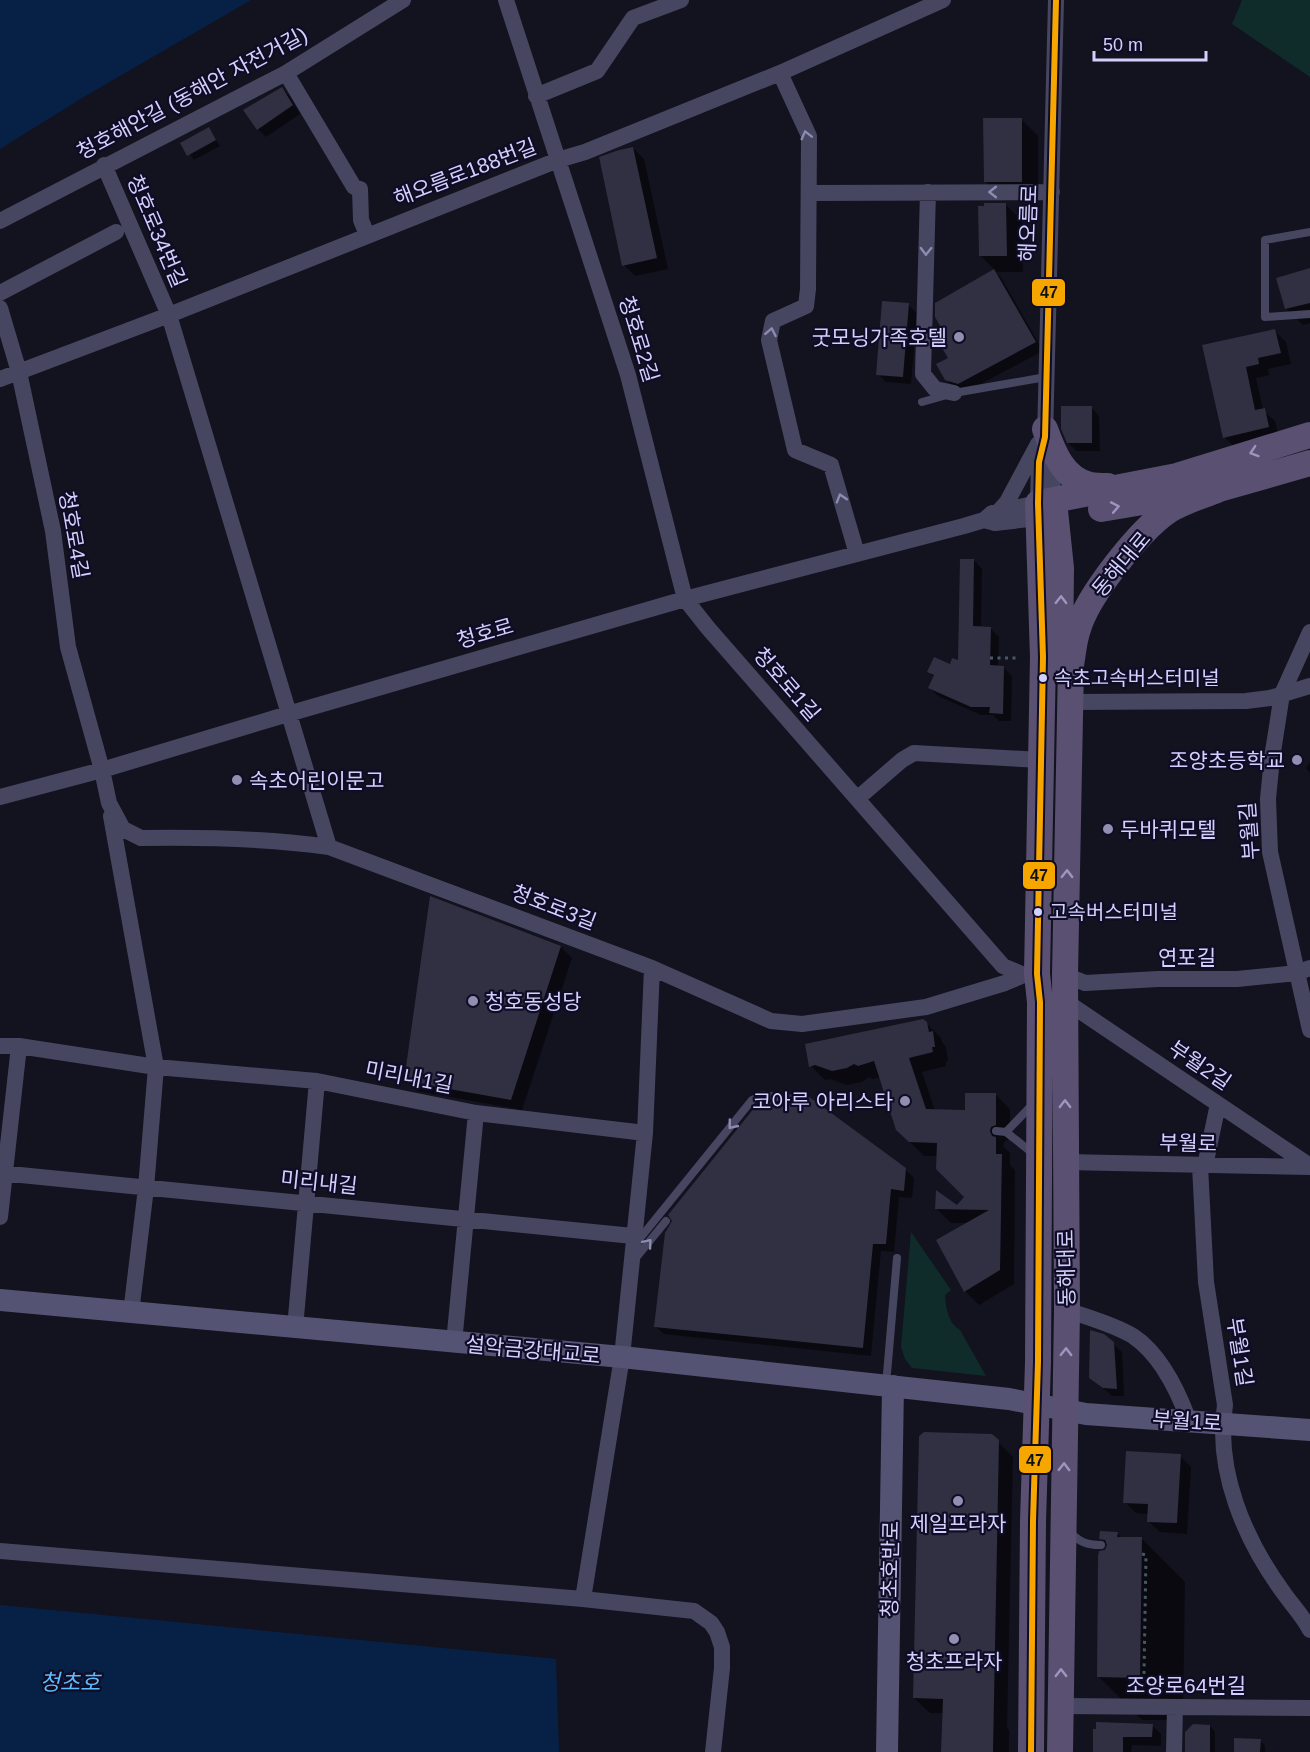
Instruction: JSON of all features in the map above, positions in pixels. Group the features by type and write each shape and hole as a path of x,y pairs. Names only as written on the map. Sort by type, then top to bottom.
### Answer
{"main road":[{"path":"1047,510 1127,487 1177,476 1310,435"},
{"path":"1044,437 1063,468 1079,481 1089,485 1127,487"},
{"name":"동해대로","path":"1060,1752 1071,1558 1062,1523 1067,1310 1065,975 1071,665 1077,629 1092,597 1136,542 1168,511 1219,489 1310,463"},
{"name":"동해대로","path":"1047,510 1219,489"},
{"name":"동해대로","path":"1031,1752 1040,1002 1030,974 1041,760 1047,510"},
{"name":"동해대로","path":"1047,510 1062,568 1059,722 1069,784"},
{"path":"1030,974 1065,975"}],"street":[{"name":"청호해안길 (동해안 자전거길)","path":"0,221 104,165 286,73 403,0"},
{"name":"청호로2길","path":"506,0 628,375 685,599"},
{"path":"536,96 597,71 633,18 681,0"},
{"name":"해오름로188번길","path":"0,379 169,315 558,160 585,152 780,73 943,0"},
{"name":"해오름로","path":"1047,510 1050,460 1044,437 1056,0"},
{"path":"286,73 354,187 360,189 361,220 367,235"},
{"path":"780,73 809,136 808,289 806,306 773,321 769,340 795,450 831,465 857,554"},
{"name":"청호로34번길","path":"104,165 169,315 329,847"},
{"path":"928,192 923,374 935,389 954,393"},
{"path":"809,193 1052,192"},
{"path":"0,293 116,232"},
{"name":"청호로4길","path":"0,308 19,372 53,531 68,648 102,770"},
{"path":"999,511 1007,502 1036,447 1044,437"},
{"name":"청호로","path":"984,520 995,523 1047,510"},
{"name":"청호로","path":"0,797 102,770 685,599 984,520 992,513 999,511 1047,510"},
{"name":"청호로1길","path":"685,599 1003,966 1030,974"},
{"name":"부월길","path":"1310,632 1281,694 1268,800 1270,852 1304,970 1310,1030"},
{"path":"1071,702 1246,701 1310,686"},
{"path":"858,798 902,760 914,753 1041,760"},
{"name":"청호로3길","path":"102,770 109,803 123,829 141,838 227,837 329,847 652,968 771,1021 802,1024 926,1007 1030,974"},
{"path":"109,803 156,1067 146,1188 131,1313"},
{"path":"583,1599 622,1357 645,1134 652,968"},
{"name":"연포길","path":"1065,975 1085,983 1158,978 1237,979 1304,970"},
{"name":"부월2길","path":"1065,1001 1310,1167"},
{"name":"미리내1길","path":"0,1046 19,1046 156,1067 317,1081 476,1113 645,1134"},
{"path":"0,1217 2,1173 19,1046"},
{"path":"295,1328 317,1081"},
{"name":"부월1길","path":"1218,1104 1203,1166 1206,1282 1225,1405 1222,1423 1227,1470 1246,1531 1282,1592 1310,1630"},
{"path":"454,1343 476,1113"},
{"name":"부월로","path":"1065,1162 1310,1167"},
{"name":"미리내길","path":"2,1173 465,1219 632,1249"},
{"name":"설악금강대교로","path":"0,1300 622,1357 1009,1399 1065,1411"},
{"path":"1067,1310 1114,1327 1133,1336 1142,1344 1169,1379 1190,1421"},
{"name":"청초호반로","path":"887,1752 890,1386"},
{"name":"부월1로","path":"1065,1411 1310,1430"},
{"path":"0,1551 583,1599 694,1611 711,1623 722,1647 713,1752"},
{"name":"조양로64번길","path":"1061,1706 1310,1708"},
{"path":"1174,1752 1175,1708"}],"lane":[{"path":"1310,232 1265,240 1265,317 1310,314"},
{"path":"922,402 954,393 1046,377"},
{"path":"632,1249 752,1100 762,1095 777,1097"},
{"path":"1006,1132 1039,1096"},
{"path":"996,1131 1006,1132 1039,1159"},
{"path":"632,1249 666,1221"},
{"path":"890,1386 897,1258"},
{"path":"1062,1523 1074,1537 1087,1545 1101,1545"},
{"path":"1071,1558 1087,1545"}],"path":[{"path":"990,658 1017,658"},
{"path":"1142,1554 1146,1555 1144,1674"}],"green space":[{"path":"1242,0 1310,0 1310,77 1232,24"},
{"path":"911,1232 951,1290 945,1295 948,1315 960,1330 986,1376 912,1368 905,1359 901,1347"}],"water":[{"path":"0,0 251,0 82,98 0,149"},
{"name":"청초호","path":"0,1605 556,1659 559,1752 0,1752"}],"building":[{"path":"282,87 293,105 257,130 243,110"},
{"path":"983,118 1022,118 1022,182 984,182"},
{"path":"209,127 216,140 187,156 180,143"},
{"path":"633,147 657,258 622,266 599,157"},
{"path":"984,203 1006,203 1007,256 979,256 978,206 984,206"},
{"path":"1310,268 1310,303 1285,309 1276,278"},
{"path":"994,269 1036,342 958,384 945,380 936,364 948,358 935,336 935,329 940,326 935,317 935,303"},
{"path":"882,301 909,303 903,377 876,375"},
{"path":"1275,329 1281,353 1258,358 1259,364 1246,367 1255,410 1265,408 1269,427 1223,438 1202,345"},
{"path":"1061,406 1092,406 1092,443 1067,443 1061,429"},
{"name":"속초고속버스터미널","path":"960,559 974,559 973,626 991,627 990,665 1004,666 1003,714 989,713 990,707 971,707 928,688 934,675 927,672 934,657 950,664 952,658 958,660"},
{"path":"430,896 561,946 511,1100 404,1081"},
{"path":"923,1019 927,1022 929,1032 933,1031 935,1047 932,1047 933,1052 909,1058 926,1109 965,1110 965,1093 996,1093 996,1125 991,1127 990,1131 992,1136 996,1137 996,1154 1002,1154 1000,1270 964,1292 936,1240 989,1210 935,1209 936,1190 957,1205 964,1197 936,1169 937,1143 909,1142 896,1130 874,1061 832,1071 815,1065 809,1067 805,1044"},
{"path":"796,1094 809,1097 906,1168 904,1191 891,1189 886,1244 873,1244 863,1348 654,1327 665,1233 672,1221 668,1215 755,1107 764,1102 779,1103 783,1095"},
{"path":"1090,1330 1104,1334 1114,1342 1117,1389 1103,1388 1089,1378"},
{"path":"924,1432 992,1434 999,1440 993,1752 941,1752 943,1699 913,1698 919,1436"},
{"path":"1126,1451 1181,1454 1177,1523 1147,1522 1148,1504 1123,1503"},
{"path":"1100,1531 1118,1532 1117,1537 1142,1537 1140,1678 1097,1677 1098,1556 1099,1551 1105,1550 1107,1545 1105,1540 1099,1539"},
{"path":"1096,1722 1153,1724 1152,1737 1123,1737 1123,1752 1093,1752 1093,1729 1096,1729"},
{"path":"1193,1724 1210,1725 1210,1752 1185,1752 1185,1732"},
{"path":"1234,1738 1261,1739 1260,1752 1234,1752"}],"transit line":[{"name":"47","path":"1031,1752 1033,1521 1038,1362 1040,1002 1037,974 1043,657 1038,503 1039,462 1045,437 1056,0"}],"place":[{"name":"굿모닝가족호텔","path":"959,337"},
{"name":"속초고속버스터미널","path":"1043,678"},
{"name":"조양초등학교","path":"1297,760"},
{"name":"속초어린이문고","path":"237,780"},
{"name":"두바퀴모텔","path":"1108,829"},
{"name":"고속버스터미널","path":"1038,912"},
{"name":"청호동성당","path":"473,1001"},
{"name":"코아루 아리스타","path":"905,1101"},
{"name":"제일프라자","path":"958,1501"},
{"name":"청초프라자","path":"954,1639"}]}
